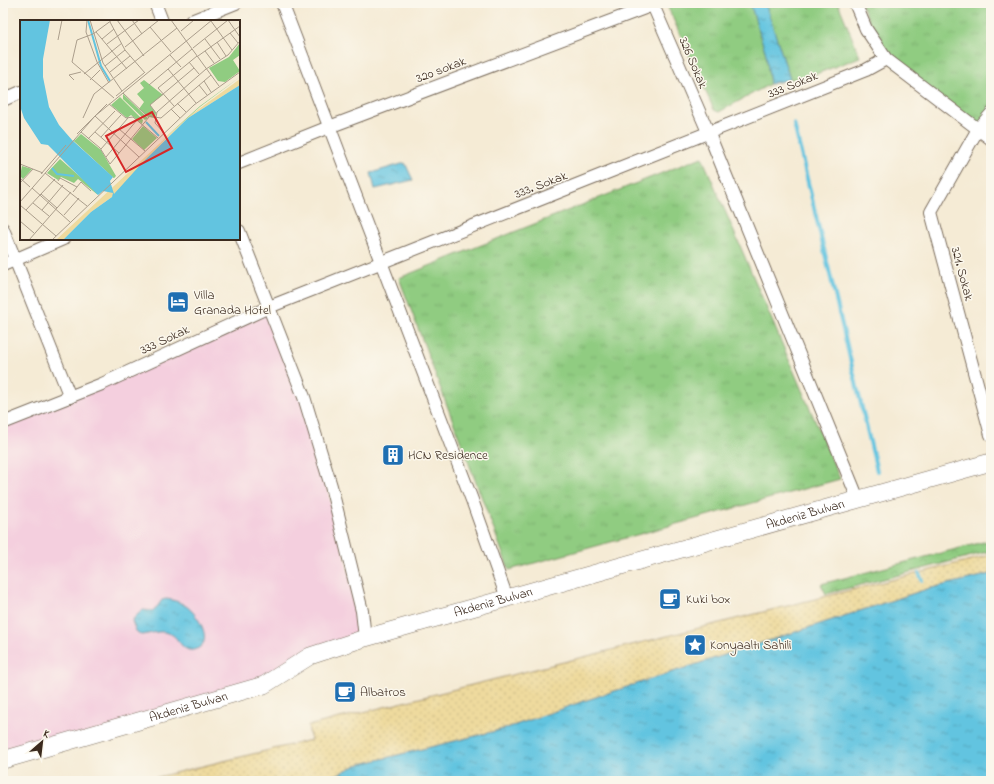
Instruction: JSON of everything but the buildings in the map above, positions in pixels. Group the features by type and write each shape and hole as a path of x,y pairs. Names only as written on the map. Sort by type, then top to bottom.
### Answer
{"main road":[{"name":"Akdeniz Bulvarı","path":"3,760 264,685 310,656 365,638 991,462"}],"street":[{"path":"155,3 162,20"},
{"path":"193,20 236,3"},
{"path":"282,3 382,262 472,500 507,598"},
{"path":"855,3 866,29 886,59 991,139"},
{"name":"320 sokak","path":"240,163 329,127 652,4"},
{"name":"326 Sokak","path":"652,4 709,134 858,499"},
{"name":"333 Sokak","path":"709,134 866,70 886,59"},
{"path":"3,100 20,92"},
{"name":"321. Sokak","path":"991,114 978,129 931,212 991,435"},
{"name":"333. Sokak","path":"382,262 709,134"},
{"path":"3,229 70,397"},
{"path":"240,234 304,397 331,486 362,611 365,638"},
{"path":"3,264 61,240"},
{"name":"333 Sokak","path":"3,423 102,384 269,307 382,262"}],"shaded area":[{"path":"269,307 304,397 365,638 264,685 3,760 3,423"}],"green space":[{"path":"666,3 750,3 766,54 770,84 719,112 714,110"},
{"path":"765,3 838,3 860,57 803,79 790,79"},
{"path":"861,3 991,3 991,114 978,129 886,59"},
{"path":"702,157 840,479 509,570 399,278"},
{"path":"991,540 991,551 826,594 821,584"}],"sand":[{"name":"Konyaaltı Sahili","path":"991,555 991,574 927,589 587,700 504,729 357,765 323,781 141,781 311,740 308,726"}],"water":[{"path":"750,3 765,3 790,79 770,84 766,54"},
{"path":"405,163 413,180 375,189 371,173"},
{"path":"991,574 991,781 323,781 357,765 504,729 587,700 927,589"},
{"path":"166,599 177,601 191,610 196,616 203,629 204,636 204,642 200,647 193,650 186,649 174,636 167,633 160,632 141,635 136,631 132,621 135,617 143,610 154,611 162,600"}],"waterway":[{"path":"794,124 877,471"},
{"path":"919,573 922,580"}],"place":[{"name":"Villa Granada Hotel","path":"178,302"},
{"name":"HCN Residence","path":"393,455"},
{"name":"Kuki box","path":"670,599"},
{"name":"Konyaaltı Sahili","path":"695,645"},
{"name":"Albatros","path":"345,692"}]}
